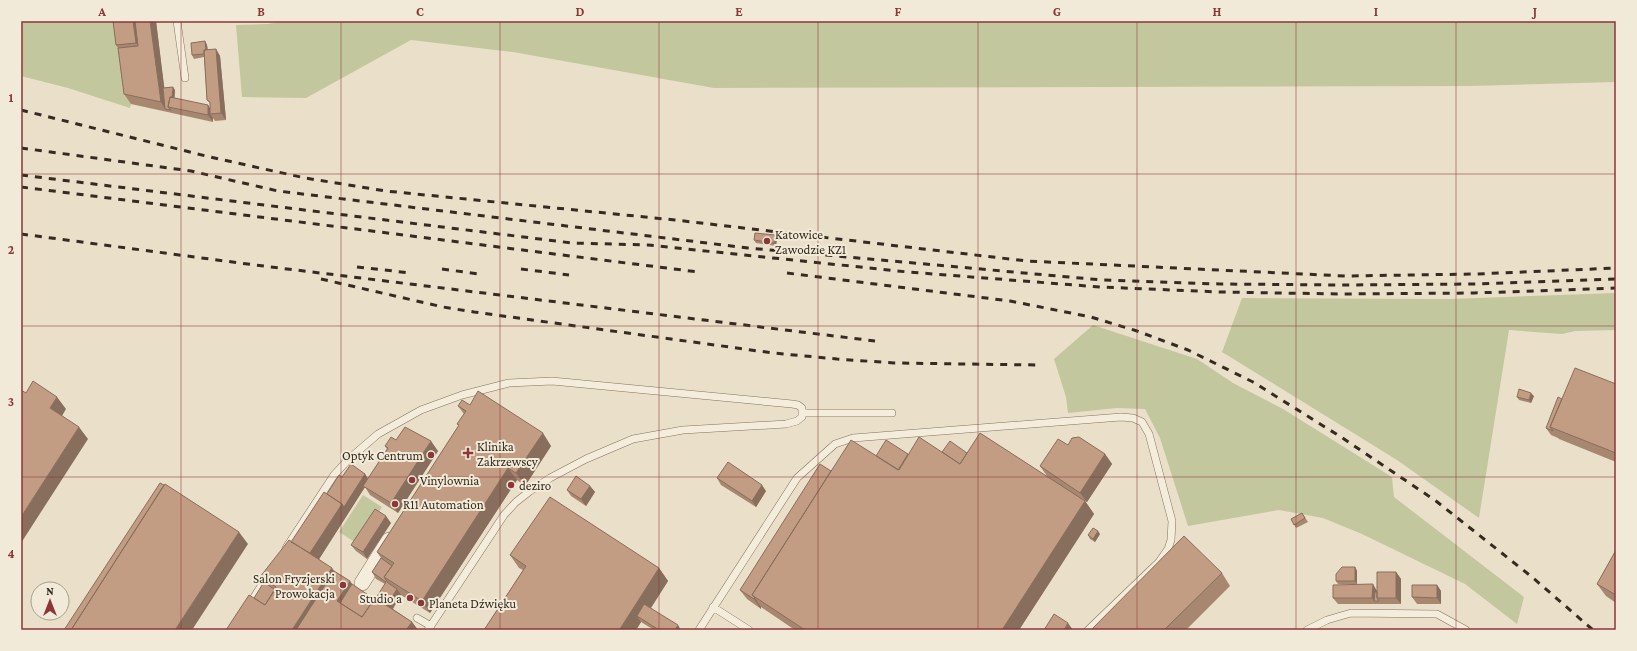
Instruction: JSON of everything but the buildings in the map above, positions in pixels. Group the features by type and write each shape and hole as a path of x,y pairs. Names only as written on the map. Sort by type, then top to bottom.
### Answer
{"street":[{"path":"362,583 396,529"}],"lane":[{"path":"177,21 185,78"},
{"path":"284,552 334,475 349,459 378,434 421,410 495,386 509,383 552,381 792,404 798,405 802,408 802,417 797,421 786,424 683,430 633,439 586,459 550,478 530,491 504,515 429,628 417,618"},
{"path":"803,413 892,413"},
{"path":"699,630 797,478 828,450 845,440 853,438 1078,420 1120,417 1133,418 1142,422 1149,434 1172,521 1171,540 1168,549 1159,562 1088,630"},
{"path":"244,612 272,570"},
{"path":"713,607 749,630"},
{"path":"1307,630 1327,620 1351,613 1437,614 1466,630"}],"green space":[{"path":"21,21 120,21 131,104 130,108 68,88 21,76"},
{"path":"286,21 1616,21 1616,82 1469,86 714,88 513,52 411,40 306,98 242,97 236,25 268,24"},
{"path":"1616,293 1616,330 1575,331 1562,334 1509,330 1479,518 1397,460 1222,352 1242,298 1451,299"},
{"path":"1093,325 1197,359 1233,383 1283,409 1392,477 1394,497 1524,597 1517,624 1465,584 1362,534 1323,518 1279,510 1188,526 1160,438 1145,409 1117,408 1068,413 1066,397 1054,359"},
{"path":"363,495 382,507 358,544 339,532"}],"railway":[{"path":"21,110 210,157 305,178 386,191 675,220 1027,261 1345,276 1476,274 1616,268"},
{"path":"21,148 191,171 278,191 748,248 1102,280 1220,284 1342,285 1475,284 1616,279"},
{"path":"21,175 572,243 648,245 908,272 1100,287 1220,292 1341,294 1474,293 1616,288"},
{"path":"21,187 698,272"},
{"path":"21,234 255,265 875,341"},
{"path":"357,267 411,273"},
{"path":"442,269 479,274"},
{"path":"521,269 569,275"},
{"path":"787,273 1010,301 1091,317 1137,331 1188,350 1253,382 1341,437 1436,501 1532,577 1593,630"},
{"path":"321,279 443,307 773,353 894,363 1038,365"}],"place":[{"name":"Katowice Zawodzie KZ1","path":"767,241"},
{"name":"Klinika Zakrzewscy","path":"468,453"},
{"name":"Optyk Centrum","path":"431,455"},
{"name":"Vinylownia","path":"412,480"},
{"name":"deziro","path":"511,485"},
{"name":"R11 Automation","path":"395,504"},
{"name":"Salon Fryzjerski Prowokacja","path":"343,585"},
{"name":"Studio a","path":"410,598"},
{"name":"Planeta Dźwięku","path":"421,603"}]}
